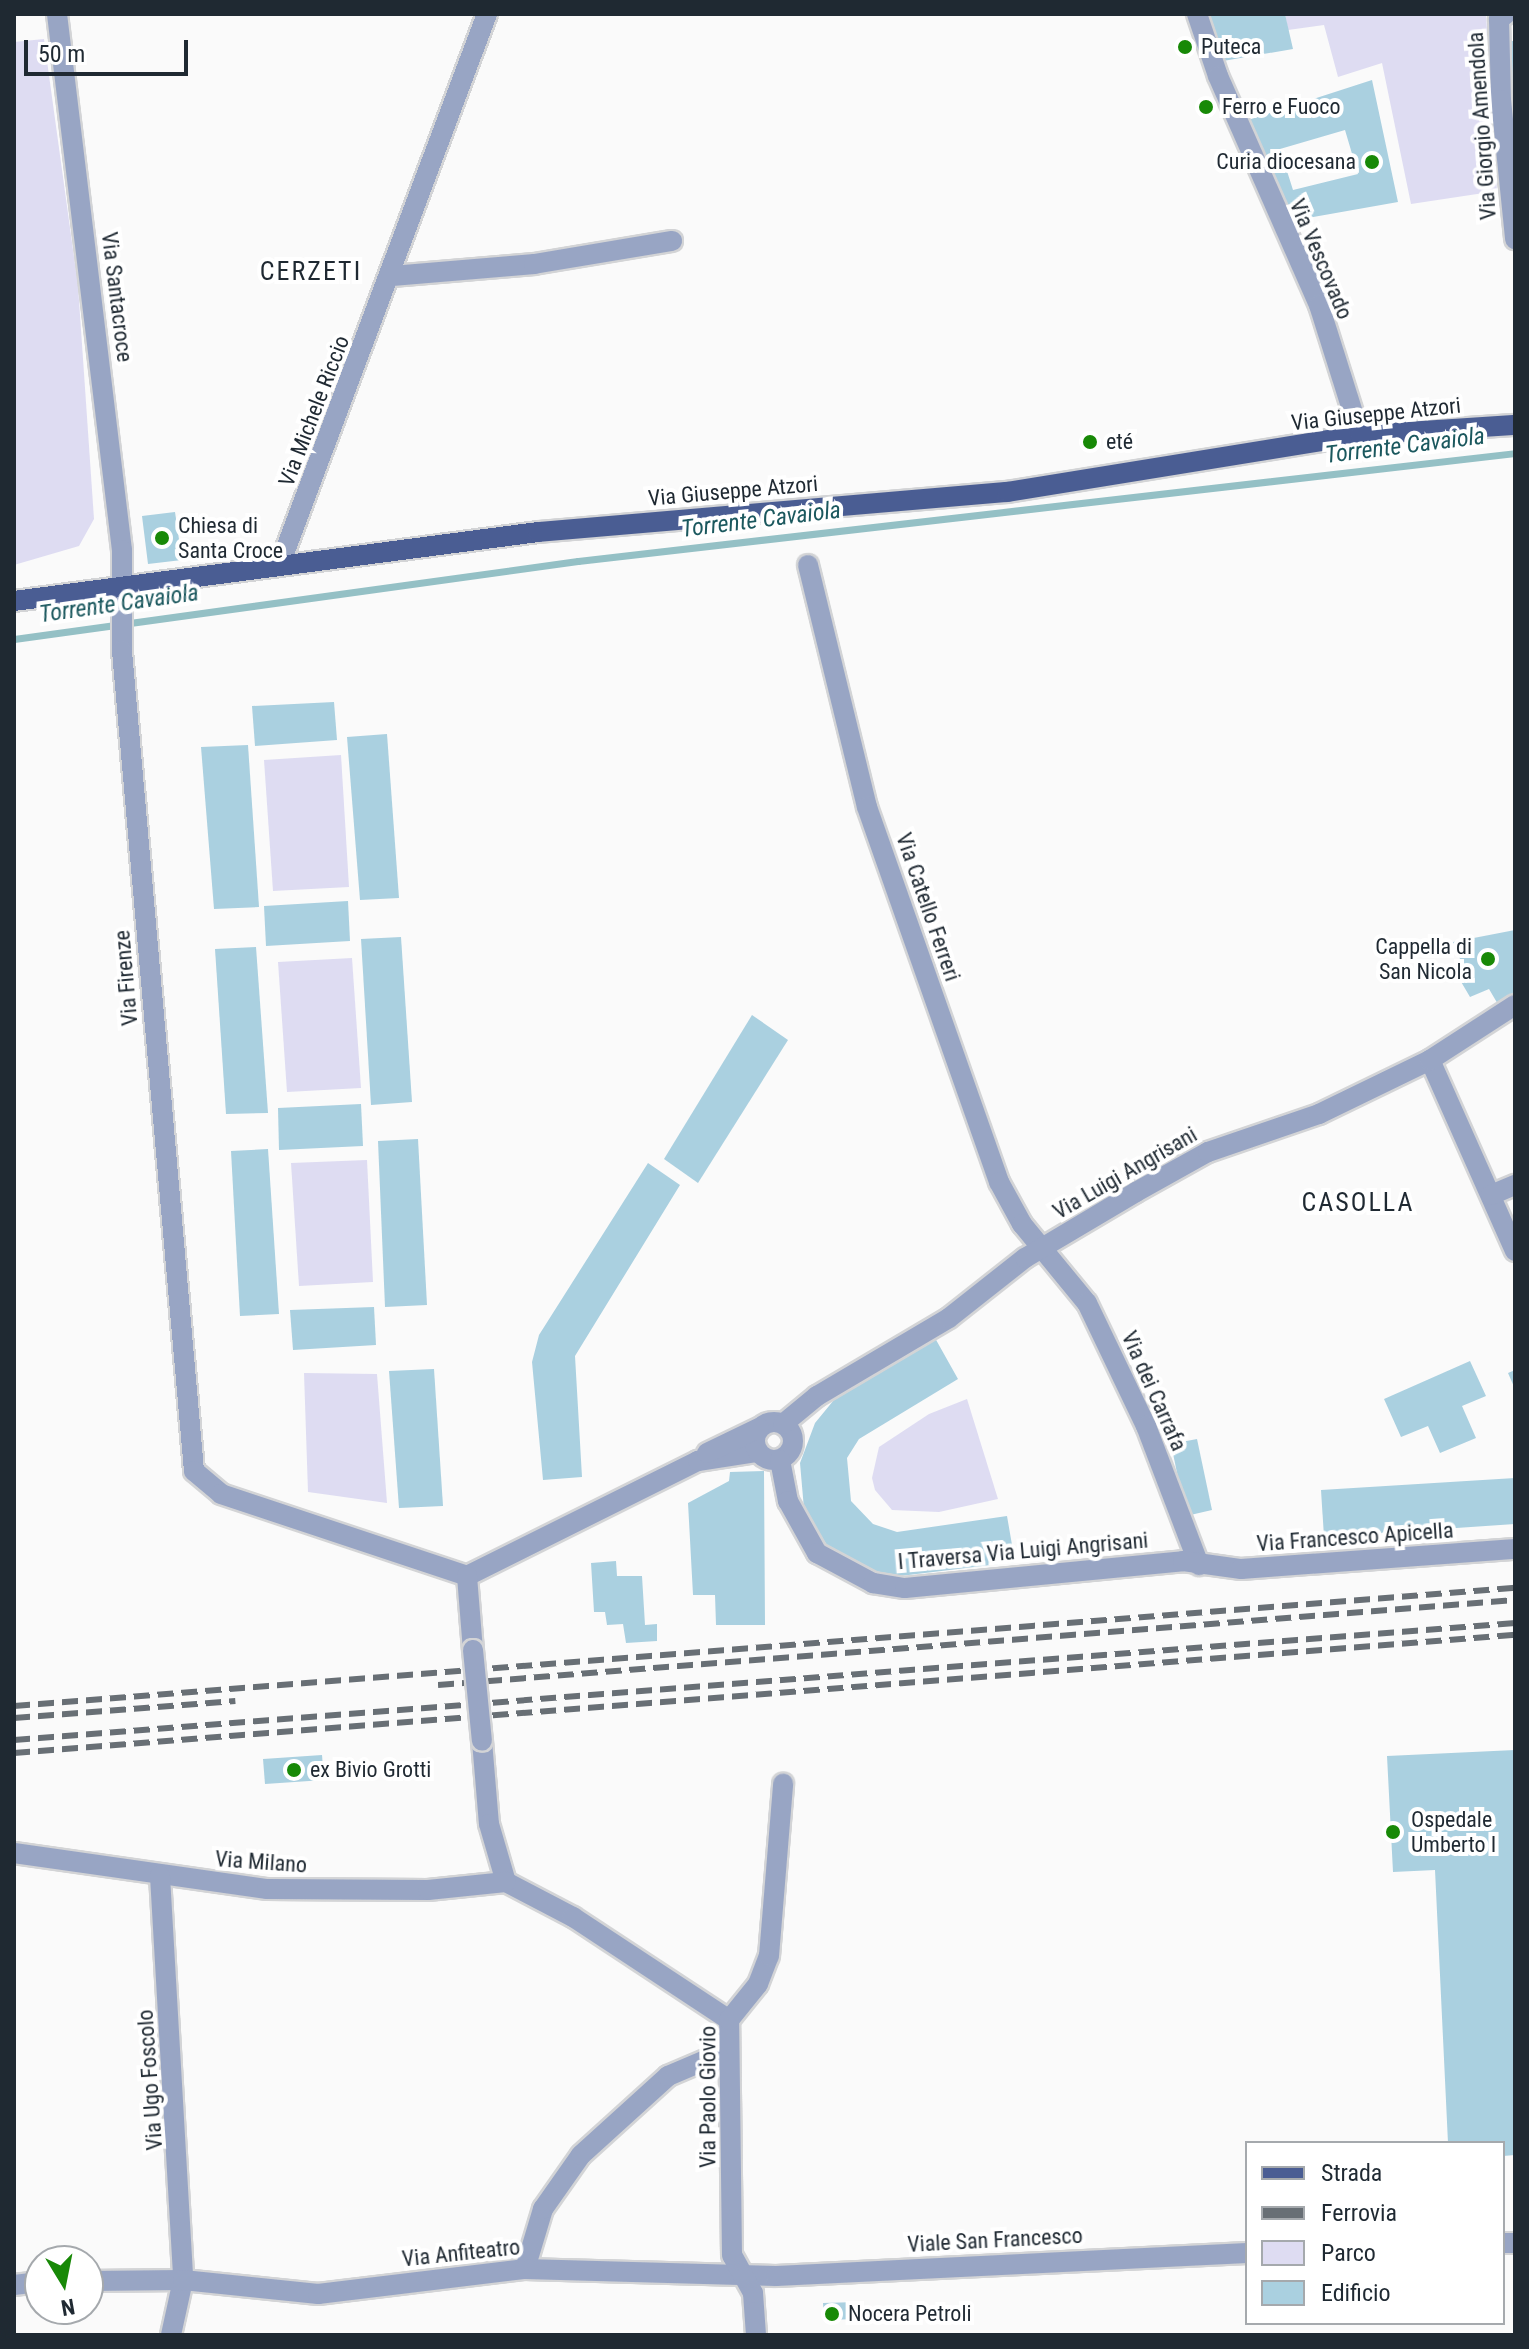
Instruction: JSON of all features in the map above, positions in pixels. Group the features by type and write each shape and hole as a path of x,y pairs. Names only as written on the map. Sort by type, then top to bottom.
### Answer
{"main road":[{"name":"Via Giuseppe Atzori","path":"14,601 119,595 146,583 538,532 1007,492 1360,435 1515,425"}],"street":[{"name":"Via Santacroce","path":"57,14 120,535 119,595"},
{"name":"Via Michele Riccio","path":"280,564 392,276 487,14"},
{"name":"Via Vescovado","path":"1197,14 1230,104 1319,305 1360,435"},
{"name":"Via Giorgio Amendola","path":"1506,14 1499,19 1501,100 1515,239"},
{"path":"392,276 534,264 672,241"},
{"name":"Via Catello Ferreri","path":"808,565 867,807 999,1182 1022,1224 1043,1248"},
{"name":"Via Firenze","path":"119,595 194,1471 212,1489 250,1505 467,1576"},
{"name":"Via Luigi Angrisani","path":"783,1424 817,1396 949,1318 988,1284 1043,1248 1208,1152 1319,1114 1430,1060 1515,1005"},
{"path":"1430,1060 1515,1251"},
{"path":"1491,1195 1515,1185"},
{"name":"Via dei Carrafa","path":"1043,1248 1087,1303 1146,1426 1199,1565"},
{"path":"729,2020 573,1917 506,1882 489,1824 467,1576 698,1461 719,1445 770,1422 783,1424"},
{"name":"I Traversa Via Luigi Angrisani","path":"783,1424 792,1434 793,1446 780,1460 788,1501 817,1553 873,1583 905,1588 1039,1571 1183,1561 1199,1565"},
{"path":"757,1452 754,1440 759,1428"},
{"path":"698,1461 757,1452 780,1460"},
{"name":"Via Francesco Apicella","path":"1199,1565 1241,1569 1515,1549"},
{"name":"Via Paolo Giovio","path":"756,2335 746,2274 732,2255 729,2020 758,1984 769,1956 783,1784"},
{"name":"Via Milano","path":"14,1853 160,1876 311,1890 428,1890 506,1882"},
{"name":"Via Ugo Foscolo","path":"160,1876 183,2280 171,2335"},
{"path":"525,2269 543,2209 581,2155 668,2076 704,2061 729,2059"},
{"name":"Viale San Francesco","path":"746,2274 1245,2253"},
{"name":"Via Anfiteatro","path":"104,2281 183,2280 318,2294 525,2269 746,2274"}],"green space":[{"path":"1285,14 1486,14 1497,191 1411,204 1382,63 1338,77 1324,25 1288,30"},
{"path":"44,39 78,286 94,519 79,546 14,565 14,42"},
{"path":"341,755 349,887 273,891 264,760"},
{"path":"352,958 361,1088 287,1092 278,962"},
{"path":"367,1160 373,1282 299,1286 291,1163"},
{"path":"304,1373 377,1374 387,1503 308,1492"},
{"path":"967,1399 998,1499 939,1512 892,1510 875,1490 872,1478 879,1447 929,1414"}],"building":[{"path":"1209,14 1285,14 1293,49 1223,61"},
{"path":"1507,41 1515,41 1515,127 1513,127"},
{"name":"Curia diocesana","path":"1372,80 1398,202 1285,222 1242,122","holes":["1345,130 1358,174 1293,190 1280,149"]},
{"name":"Chiesa di Santa Croce","path":"175,512 182,560 148,564 142,516"},
{"path":"334,702 337,740 255,746 252,706"},
{"path":"387,734 399,898 360,900 347,737"},
{"path":"248,745 259,907 214,909 201,747"},
{"path":"348,901 350,941 266,946 264,906"},
{"name":"Cappella di San Nicola","path":"1515,930 1515,997 1499,1006 1489,989 1470,997 1460,980 1467,976 1453,942"},
{"path":"401,937 412,1102 371,1105 361,939"},
{"path":"256,947 268,1113 226,1114 215,949"},
{"path":"752,1015 788,1040 698,1183 664,1159"},
{"path":"361,1104 363,1146 279,1150 278,1108"},
{"path":"418,1139 427,1305 385,1307 378,1141"},
{"path":"268,1149 279,1314 240,1316 231,1151"},
{"path":"648,1163 680,1185 575,1356 582,1477 543,1480 532,1362 539,1335"},
{"path":"374,1307 376,1345 293,1350 290,1310"},
{"path":"935,1338 958,1379 859,1439 847,1458 851,1501 873,1524 897,1532 1007,1516 1015,1562 884,1578 830,1550 804,1509 800,1463 815,1423 838,1395"},
{"path":"1470,1361 1486,1396 1462,1406 1476,1438 1440,1453 1428,1426 1401,1437 1384,1399"},
{"path":"434,1369 443,1506 399,1508 389,1371"},
{"path":"1515,1370 1515,1389 1508,1373"},
{"path":"1197,1439 1212,1510 1186,1516 1171,1444"},
{"path":"764,1471 765,1625 716,1625 715,1595 693,1595 688,1503 729,1481 730,1472"},
{"path":"1515,1478 1515,1524 1324,1537 1321,1490"},
{"path":"616,1561 617,1576 642,1576 645,1625 657,1624 657,1641 626,1643 623,1624 607,1625 605,1612 594,1612 591,1563"},
{"path":"1515,1750 1515,2155 1505,2156 1505,2141 1448,2141 1435,1870 1393,1872 1387,1756"},
{"name":"ex Bivio Grotti","path":"322,1755 324,1780 265,1784 263,1759"},
{"path":"858,2302 859,2319 824,2320 823,2303"}],"waterway":[{"name":"Torrente Cavaiola","path":"14,639 578,561 1515,453"}],"railway":[{"path":"14,1706 1515,1588"},
{"path":"438,1685 1515,1600"},
{"path":"14,1740 1515,1623"},
{"path":"14,1753 1515,1635"},
{"path":"14,1718 235,1701"}],"place":[{"name":"Puteca","path":"1185,47"},
{"name":"Ferro e Fuoco","path":"1206,107"},
{"name":"Curia diocesana","path":"1372,162"},
{"name":"eté","path":"1090,442"},
{"name":"Chiesa di Santa Croce","path":"162,538"},
{"name":"Cappella di San Nicola","path":"1488,959"},
{"name":"ex Bivio Grotti","path":"294,1770"},
{"name":"Ospedale Umberto I","path":"1393,1832"},
{"name":"Nocera Petroli","path":"832,2314"}],"district":[{"name":"CERZETI","path":"311,272"},
{"name":"CASOLLA","path":"1358,1203"}]}
